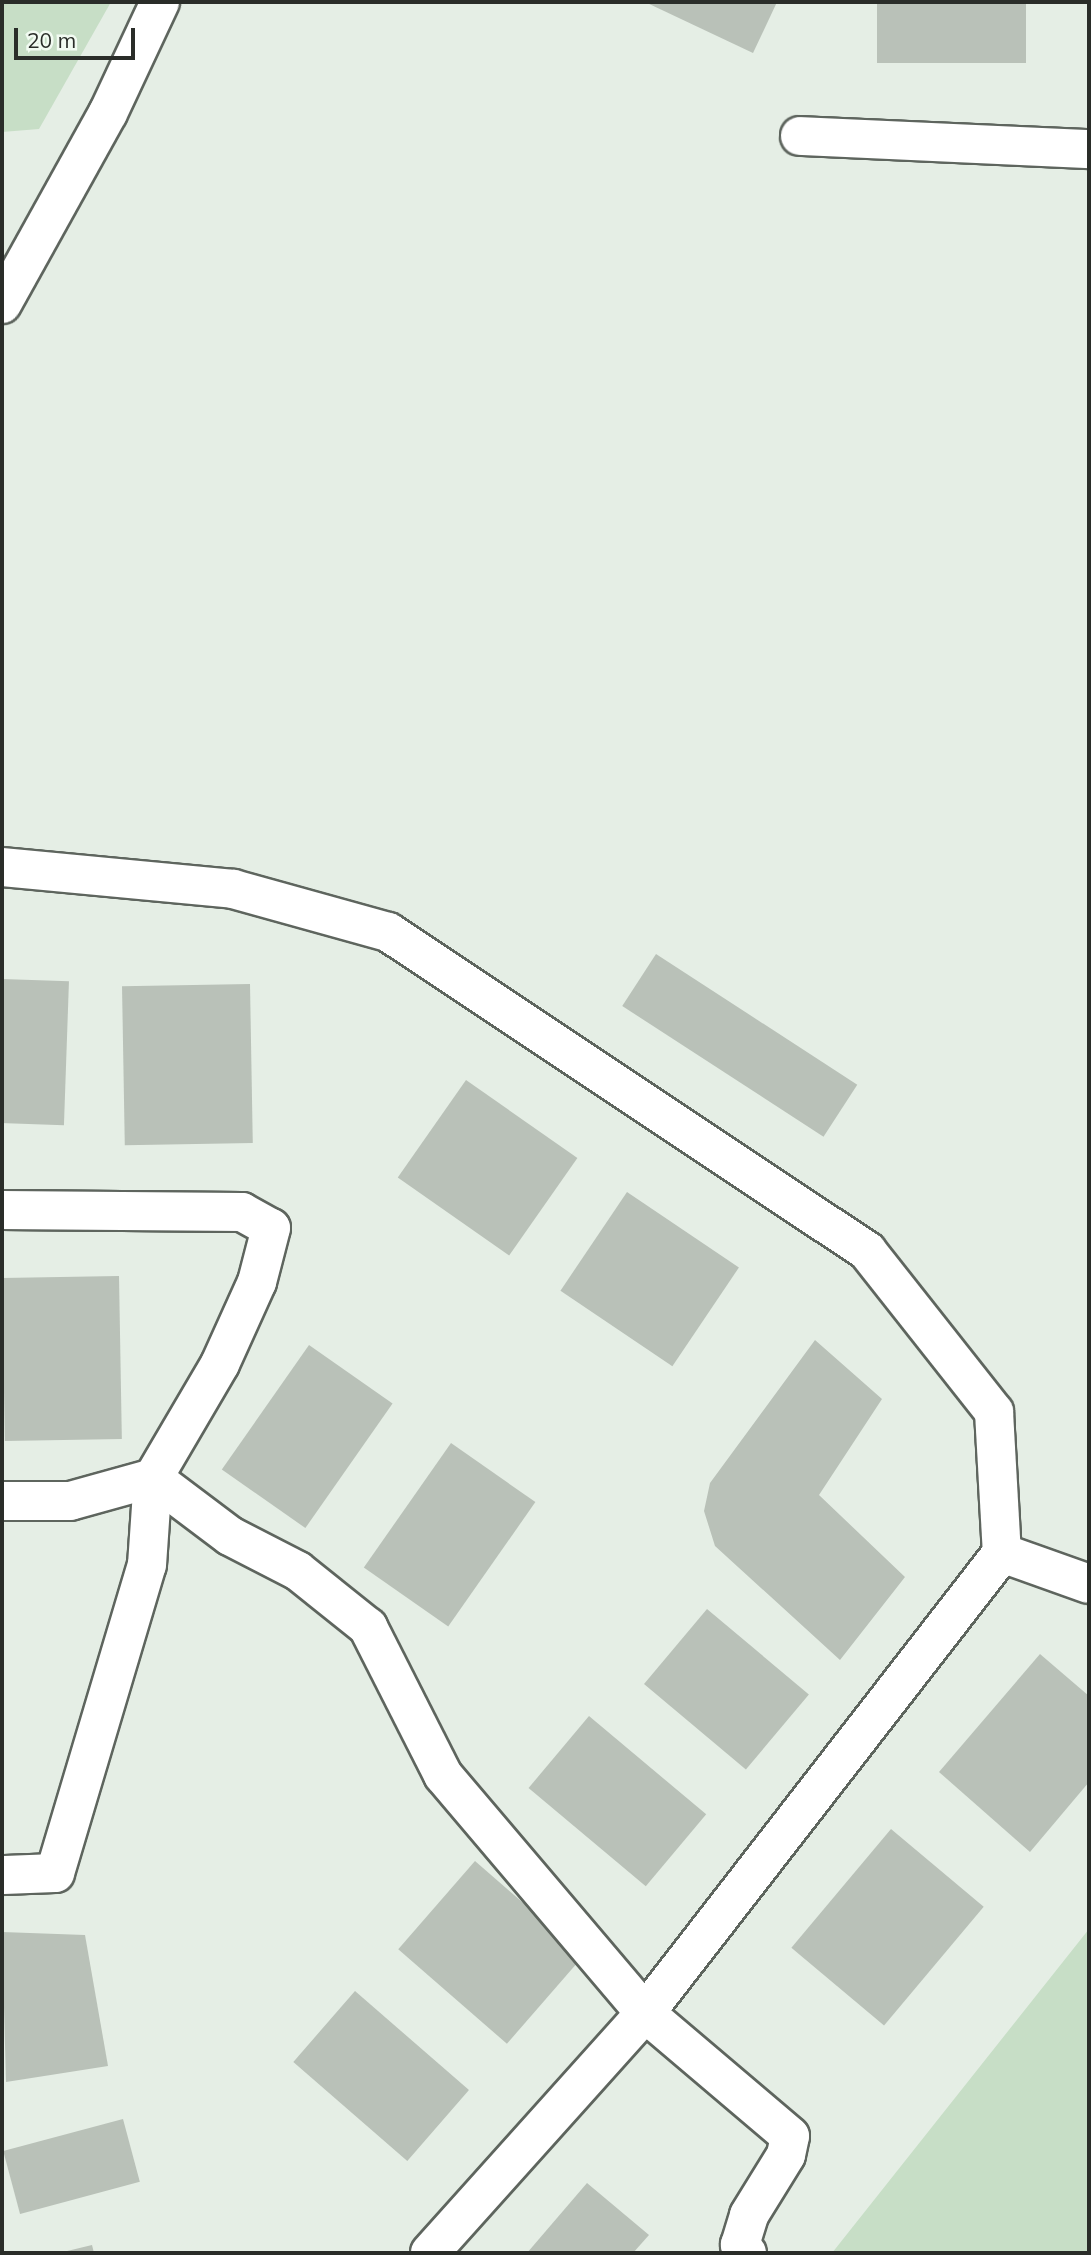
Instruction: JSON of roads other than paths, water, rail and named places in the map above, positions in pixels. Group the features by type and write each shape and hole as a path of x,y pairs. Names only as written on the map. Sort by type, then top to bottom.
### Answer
{"street":[{"path":"2,304 10,258 107,113 160,2"},
{"path":"800,136 1089,149"},
{"path":"2,867 233,888 388,932 867,1251 994,1412 1002,1553 645,2013 430,2253"},
{"path":"2,1210 242,1212 271,1228 257,1282 220,1364 153,1478 147,1565 55,1873 2,1875"},
{"path":"2,1500 70,1502 153,1478"},
{"path":"153,1478 230,1536 298,1570 368,1627 443,1774 645,2013 790,2136 786,2155 748,2215 740,2245 747,2253"},
{"path":"1002,1553 1089,1584"}]}
